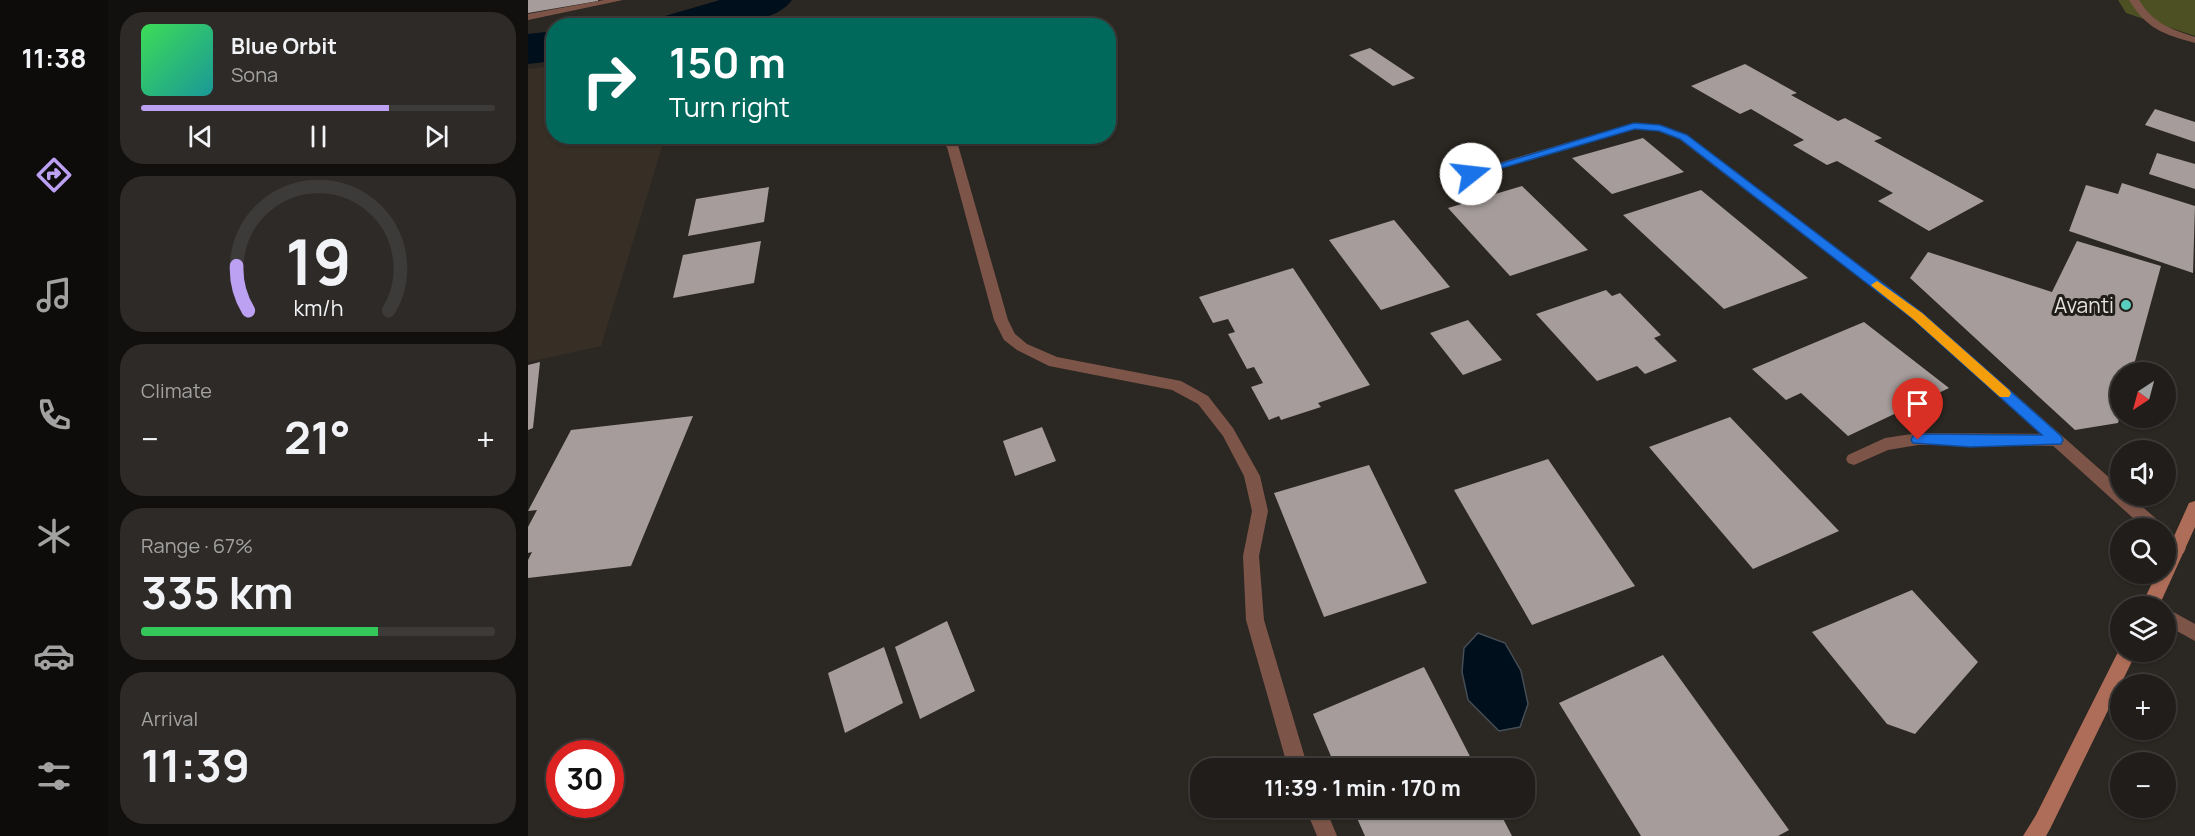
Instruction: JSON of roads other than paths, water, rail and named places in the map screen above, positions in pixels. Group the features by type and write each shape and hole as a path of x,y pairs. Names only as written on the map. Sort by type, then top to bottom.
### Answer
{"main road":[{"path":"2176,537 2195,508"},
{"path":"2033,836 2043,822 2123,662"}],"street":[{"path":"528,17 618,0"},
{"path":"2134,0 2145,19 2157,27 2195,40"},
{"path":"1471,174 1634,126 1660,128 1683,137 1918,316 2144,518"},
{"path":"951,144 1001,320 1010,337 1022,347 1054,362 1176,385 1203,400 1228,432 1252,476 1260,511 1251,556 1255,620 1295,758"},
{"path":"1854,459 1885,444 1918,440 2056,440"},
{"path":"2176,622 2195,633"},
{"path":"1319,818 1327,836"}],"water":[{"path":"1478,633 1505,643 1521,671 1528,704 1520,727 1499,731 1468,700 1462,672 1464,648"}],"waterway":[{"path":"709,18 769,0"},
{"path":"528,49 546,47"}],"place":[{"name":"Avanti","path":"2126,305"}]}
